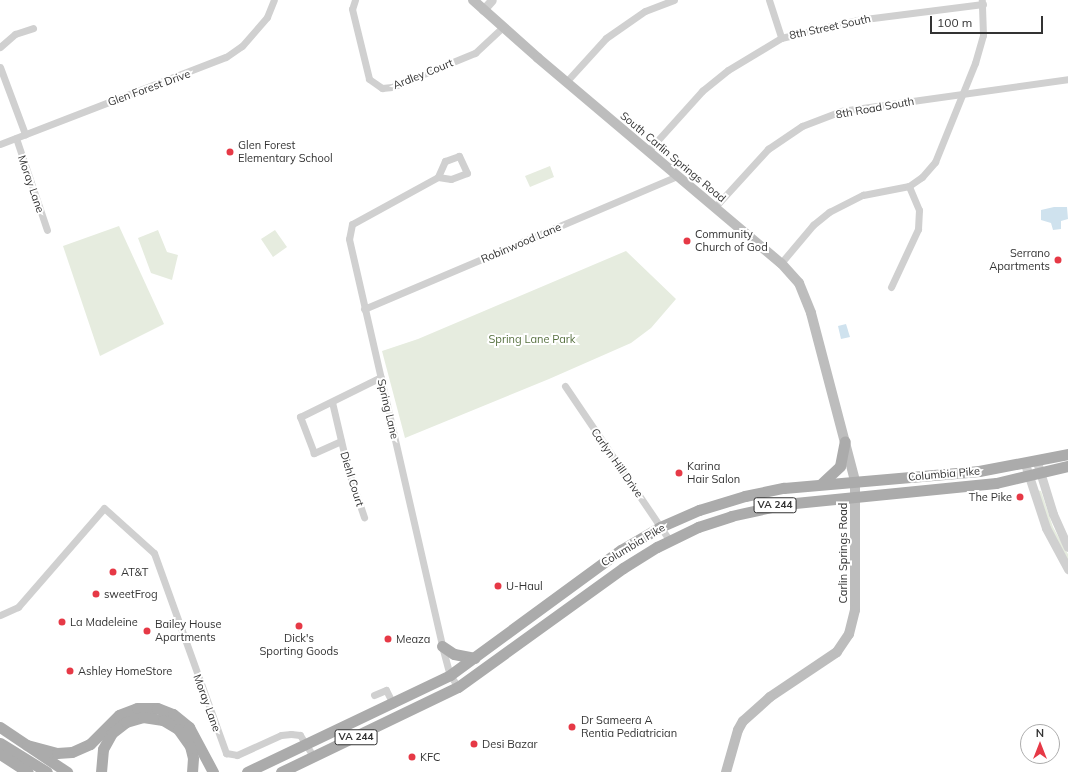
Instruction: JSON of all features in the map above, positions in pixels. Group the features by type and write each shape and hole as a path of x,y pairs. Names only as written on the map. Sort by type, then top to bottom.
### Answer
{"main road":[{"name":"South Carlin Springs Road","path":"472,0 502,28 781,263 799,283 811,313 822,355"},
{"name":"Carlin Springs Road","path":"726,772 738,730 746,717 770,697 829,658 849,634 855,610 855,481 822,355"},
{"path":"820,484 840,466 845,441"},
{"name":"Columbia Pike","path":"247,772 394,704 450,675 608,559 660,527 738,498 775,489 942,474 1025,464 1068,454"},
{"name":"Columbia Pike","path":"281,772 458,687 607,579 670,541 709,523 754,510 855,496 957,488 1035,476 1068,466"},
{"path":"442,646 454,654 475,658"},
{"path":"27,745 57,754 72,752 90,744 119,715 137,708 156,708 173,714 189,727 213,772"},
{"path":"101,772 103,749 112,733 126,722 143,717 163,720 178,729 190,746 193,758 192,772"},
{"path":"0,727 67,772"},
{"path":"0,743 48,772"},
{"path":"0,754 28,772"}],"street":[{"name":"Glen Forest Drive","path":"0,144 226,57 242,46 267,17 274,0"},
{"name":"Ardley Court","path":"355,0 352,9 369,79 382,88 392,87 475,53 502,28"},
{"path":"483,10 492,0"},
{"path":"566,82 606,38 645,11 674,0"},
{"path":"769,0 781,38"},
{"path":"781,263 813,225 829,212 863,196 910,186 922,177 935,162 964,93 983,35 983,2"},
{"name":"8th Street South","path":"648,151 702,91 728,70 781,38 857,20 983,2"},
{"path":"0,47 15,34 33,28"},
{"path":"0,67 25,134"},
{"name":"8th Road South","path":"715,207 768,148 802,126 841,111 1068,79"},
{"name":"Moray Lane","path":"16,138 47,230"},
{"name":"Robinwood Lane","path":"364,309 677,176"},
{"name":"Spring Lane","path":"438,178 352,224 349,239 442,646 450,675 458,687"},
{"path":"891,287 918,229 919,210 910,186"},
{"name":"Diehl Court","path":"341,441 314,453 300,417 381,377"},
{"name":"Carlyn Hill Drive","path":"564,386 670,541"},
{"name":"Diehl Court","path":"332,402 354,493 364,517"},
{"path":"1037,462 1035,476 1046,528 1068,569"},
{"path":"1025,464 1035,476 1068,547"},
{"name":"Moray Lane","path":"0,615 18,607 104,508 154,553 226,753 237,756 288,734 299,735 307,744"},
{"path":"374,695 386,690 394,704"},
{"path":"307,744 314,757"}],"green space":[{"path":"550,166 554,177 530,187 525,176"},
{"path":"119,226 164,324 100,356 63,246"},
{"path":"158,230 167,252 178,255 172,280 151,273 138,238"},
{"path":"275,230 287,247 273,257 261,239"},
{"name":"Spring Lane Park","path":"626,251 676,299 651,328 631,343 549,379 405,438 382,351 418,339"},
{"path":"1037,490 1041,491 1053,527 1068,554 1068,565 1057,546"}],"water":[{"path":"1054,207 1067,207 1068,219 1061,221 1061,229 1053,230 1051,223 1041,220 1041,210"},
{"path":"846,324 850,337 841,339 838,326"}],"place":[{"name":"Glen Forest Elementary School","path":"230,152"},
{"name":"Community Church of God","path":"687,241"},
{"name":"Serrano Apartments","path":"1058,260"},
{"name":"Karina Hair Salon","path":"679,473"},
{"name":"The Pike","path":"1020,497"},
{"name":"AT&T","path":"113,572"},
{"name":"U-Haul","path":"498,586"},
{"name":"sweetFrog","path":"96,594"},
{"name":"La Madeleine","path":"62,622"},
{"name":"Dick's Sporting Goods","path":"299,626"},
{"name":"Bailey House Apartments","path":"147,631"},
{"name":"Meaza","path":"388,639"},
{"name":"Ashley HomeStore","path":"70,671"},
{"name":"Dr Sameera A Rentia Pediatrician","path":"572,727"},
{"name":"Desi Bazar","path":"474,744"},
{"name":"KFC","path":"412,757"}]}
